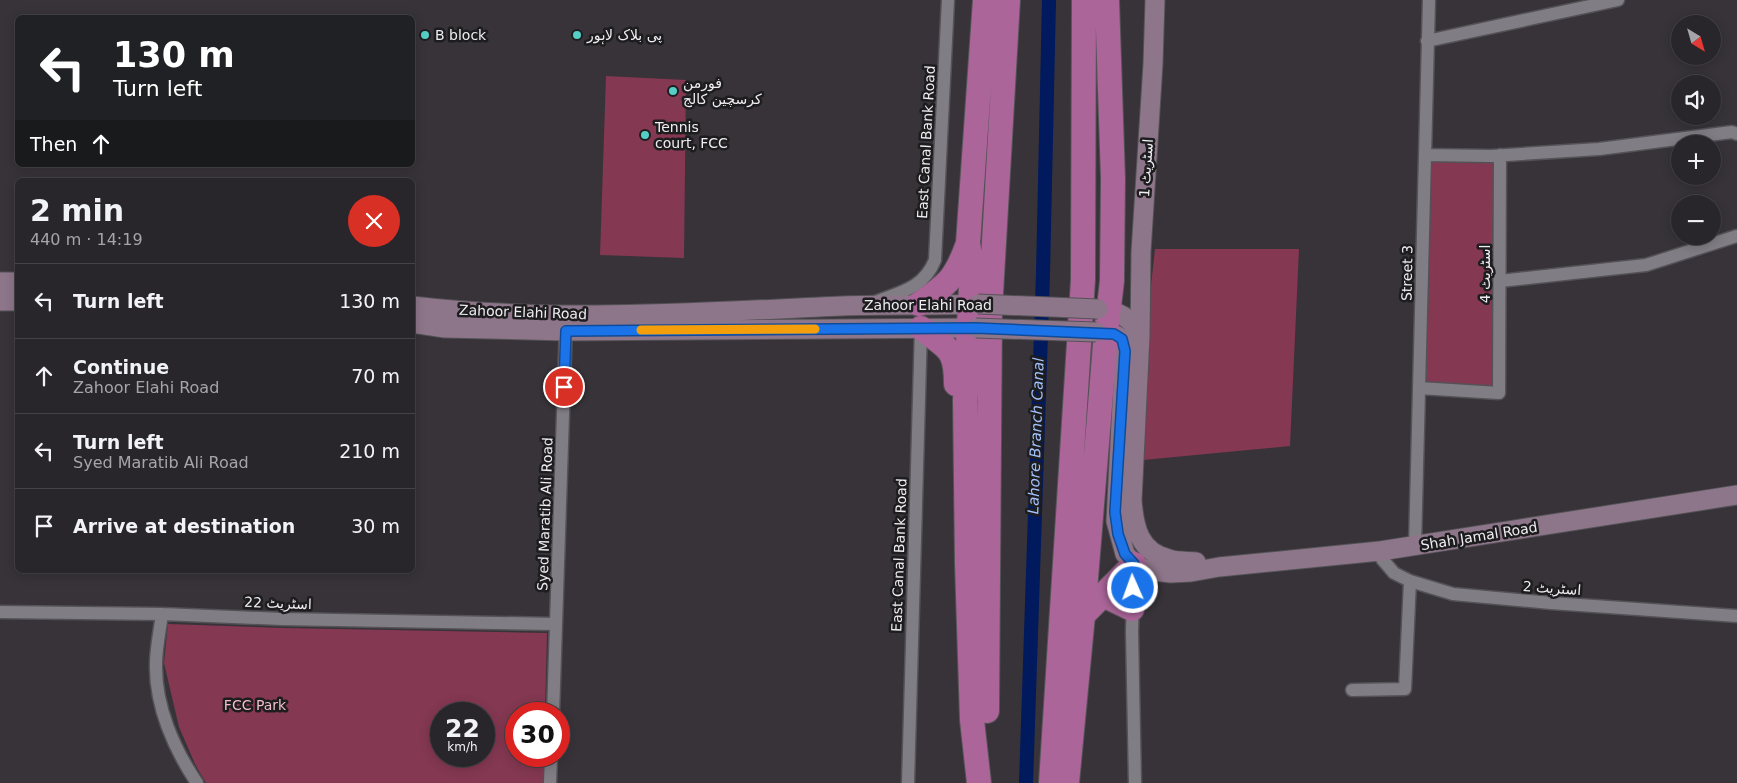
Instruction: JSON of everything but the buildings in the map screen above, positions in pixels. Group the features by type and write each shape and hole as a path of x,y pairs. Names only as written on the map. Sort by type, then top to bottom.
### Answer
{"highway":[{"path":"979,783 972,710 967,564 965,400 974,304 972,267 968,243 985,0"},
{"path":"986,783 990,311 1008,0"},
{"path":"1051,783 1083,280 1084,0"},
{"path":"1067,783 1083,615 1102,321 1114,250 1107,0"},
{"path":"919,304 936,293 954,276 968,243"},
{"path":"921,328 948,349 953,356 956,365 956,387 965,400"},
{"path":"1083,615 1134,564"},
{"path":"1103,595 1132,610"}],"main road":[{"name":"اسٹریٹ 1","path":"1140,336 1141,252 1153,64 1155,0"},
{"path":"0,282 15,282"},
{"path":"1142,292 1102,321 1122,339 1125,345 1115,512 1118,534 1125,554 1134,564 1146,570 1171,573 1219,567"},
{"path":"0,301 15,302"},
{"name":"Zahoor Elahi Road","path":"415,323 445,328 566,323 696,312 866,304 974,304 1102,321"},
{"name":"Zahoor Elahi Road","path":"415,306 566,323 973,328 1102,321 1126,317 1136,328 1140,336"},
{"path":"1140,336 1132,500 1135,526 1144,543 1160,556 1169,560 1219,567"},
{"name":"Shah Jamal Road","path":"1219,567 1380,552 1737,495"}],"street":[{"name":"East Canal Bank Road","path":"866,304 916,285 925,278 935,260 948,0"},
{"name":"Street 3","path":"1416,546 1429,0"},
{"path":"1427,41 1618,0"},
{"path":"1425,155 1500,155 1598,149 1732,132 1737,134"},
{"name":"اسٹریٹ 4","path":"1419,388 1499,393 1500,155"},
{"path":"1500,281 1646,265 1737,236"},
{"name":"Syed Maratib Ali Road","path":"553,702 566,323"},
{"name":"East Canal Bank Road","path":"908,783 921,328"},
{"name":"اسٹریٹ 2","path":"1380,552 1382,559 1394,573 1410,581 1453,594 1737,616"},
{"path":"1134,564 1132,610 1135,783"},
{"path":"1352,690 1405,689 1410,581"},
{"name":"اسٹریٹ 22","path":"0,612 556,624"},
{"path":"162,614 156,664 160,697 170,733 183,762 197,783"},
{"path":"550,783 551,767"}],"green space":[{"name":"Tennis court, FCC","path":"606,76 686,80 684,258 600,255"},
{"path":"1425,155 1500,155 1499,393 1419,388"},
{"path":"1155,249 1299,249 1290,446 1143,460 1150,340 1150,294"},
{"name":"FCC Park","path":"168,624 547,633 545,702 505,702 505,767 544,767 543,783 206,783 195,764 179,727 164,663"}],"waterway":[{"name":"Lahore Branch Canal","path":"1026,783 1043,273 1049,0"}],"slow traffic":[{"path":"641,330 815,329"}],"place":[{"name":"B block","path":"425,35"},
{"name":"پی بلاک لاہور","path":"577,35"},
{"name":"فورمن کرسچین کالج","path":"673,91"},
{"name":"Tennis court, FCC","path":"645,135"}],"route":[{"path":"564,387 566,331 976,328 1106,332 1114,334 1122,339 1125,345 1115,512 1118,534 1125,554 1134,564 1133,588"}]}
